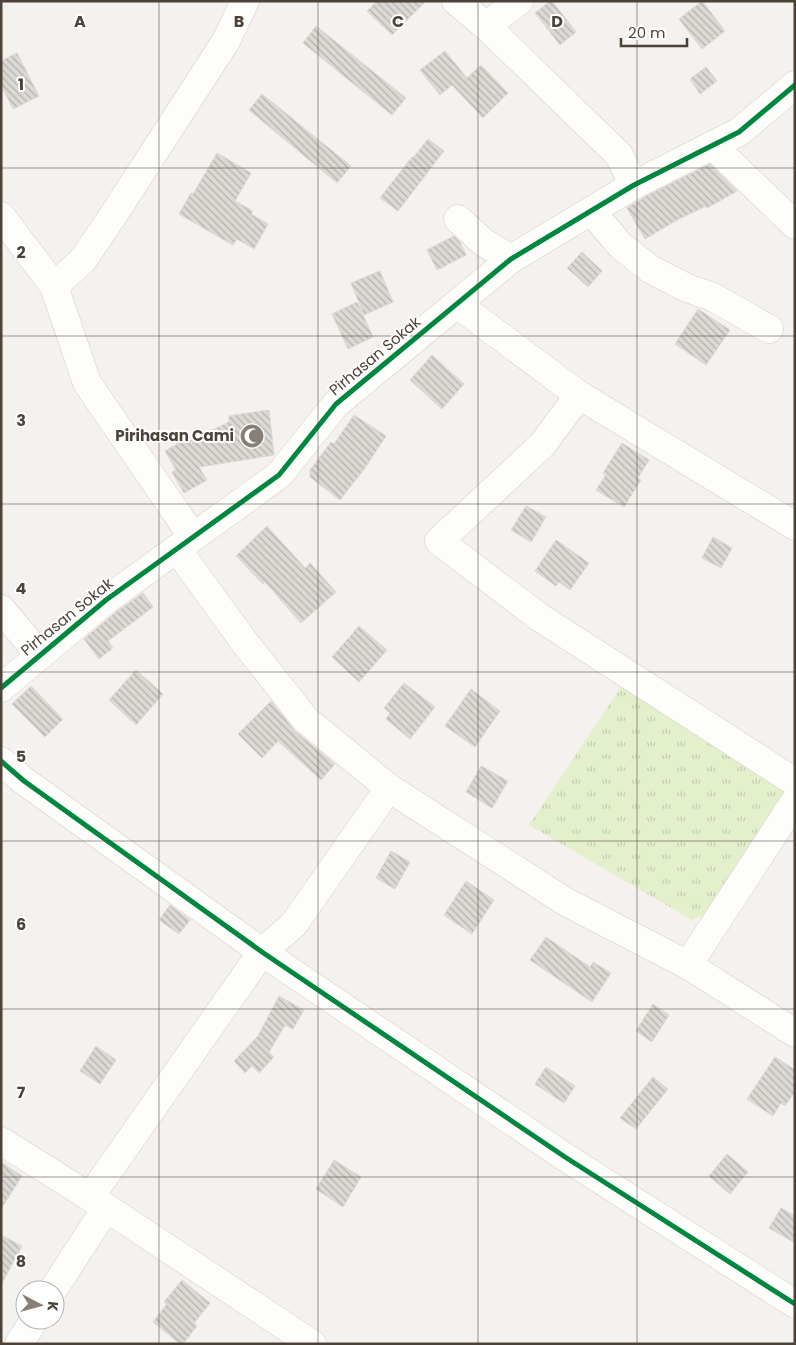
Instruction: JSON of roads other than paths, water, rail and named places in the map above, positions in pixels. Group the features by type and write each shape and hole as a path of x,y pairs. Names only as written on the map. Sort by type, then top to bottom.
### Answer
{"street":[{"path":"54,286 83,260 226,41 246,1"},
{"path":"456,1 486,26 619,155 634,185"},
{"path":"486,26 518,1"},
{"name":"Pirhasan Sokak","path":"1,688 106,600 279,475 336,404 511,260 634,185 739,132 795,85"},
{"path":"713,146 795,226"},
{"path":"591,211 620,246 650,269 687,288 713,297 769,329"},
{"path":"1,216 54,286 87,383 242,639 305,719 388,788 566,902 688,965 795,1033"},
{"path":"458,219 483,242 511,260"},
{"path":"457,304 579,395 795,526"},
{"path":"579,395 542,445 438,541 539,616 795,782"},
{"path":"1,608 40,655"},
{"path":"1,761 24,781 262,952 565,1157 795,1304"},
{"path":"58,1280 98,1203 262,952 294,924 388,788"},
{"path":"688,965 795,801"},
{"path":"1,1141 312,1344"},
{"path":"19,1344 28,1330"}],"place":[{"name":"Pirihasan Cami","path":"252,436"}]}
